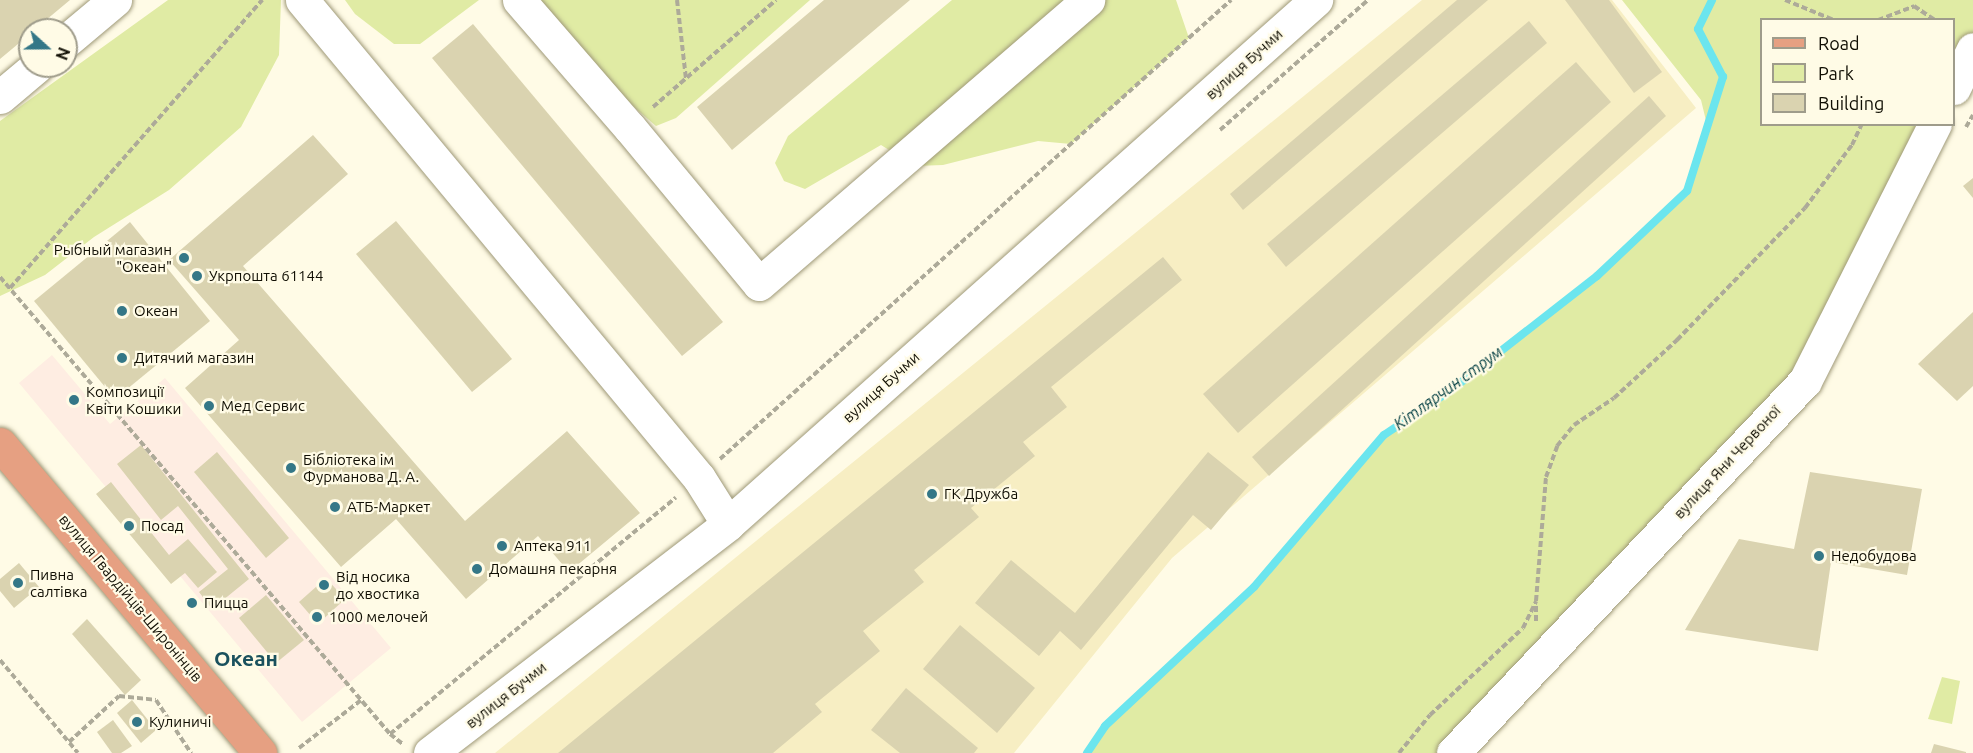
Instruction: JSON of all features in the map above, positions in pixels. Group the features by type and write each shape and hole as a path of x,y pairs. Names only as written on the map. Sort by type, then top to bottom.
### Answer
{"main road":[{"name":"вулиця Гвардійців-Широнінців","path":"0,444 260,753"}],"street":[{"path":"78,31 115,0"},
{"path":"302,0 699,478 728,524"},
{"path":"519,0 630,128 759,284 1088,0"},
{"name":"вулиця Бучми","path":"418,750 728,524 1316,0"},
{"path":"1955,84 1973,49"},
{"path":"0,97 23,78"},
{"name":"вулиця Яни Червоної","path":"1453,753 1805,381 1934,126"}],"path":[{"path":"9,288 262,0"},
{"path":"677,0 686,79"},
{"path":"630,128 776,0"},
{"path":"390,734 699,478 1231,0"},
{"path":"1785,0 1829,18"},
{"path":"1804,8 1808,0"},
{"path":"1883,18 1914,6 1932,18"},
{"path":"1399,753 1430,716 1523,628 1536,601 1546,477 1557,446 1574,425 1614,398 1677,340 1805,208 1852,146 1861,126"},
{"path":"0,277 390,734 418,750"},
{"path":"0,660 78,753"},
{"path":"69,742 119,696 156,700 191,753"},
{"path":"299,748 361,700"}],"shaded area":[{"path":"1422,0 1612,0 1696,108 1172,558 1014,753 495,753"},
{"path":"52,355 110,424 165,378 391,648 302,722 19,383"}],"green space":[{"path":"168,0 281,0 279,55 241,127 169,190 94,237 45,275 0,296 0,121 60,78 78,78 78,65"},
{"path":"345,0 479,0 420,44 394,44 355,14"},
{"path":"534,0 810,0 676,118 656,126 620,95"},
{"path":"952,0 1176,0 1189,38 1071,144 1038,141 943,165 915,166 881,145 805,189 784,181 775,163 788,136"},
{"path":"1622,0 1973,0 1973,50 1955,87 1955,18 1760,18 1760,126 1935,126 1805,381 1453,753 1088,753 1106,726 1255,588 1384,436 1451,390 1598,277 1688,191 1708,129 1701,100"},
{"path":"1942,677 1960,681 1952,724 1928,719"}],"building":[{"path":"0,0 70,0 48,18 18,18 18,44 0,59"},
{"path":"824,0 910,0 732,150 697,107"},
{"path":"1457,0 1488,0 1243,210 1230,194"},
{"path":"1565,0 1609,0 1662,72 1634,93"},
{"path":"1529,21 1547,43 1286,267 1267,244"},
{"path":"473,24 723,322 682,356 432,58"},
{"path":"1576,62 1611,102 1238,433 1203,394"},
{"path":"1649,96 1666,116 1269,476 1252,457"},
{"path":"313,135 348,174 243,266 465,521 567,431 640,513 569,572 538,536 466,599 396,519 341,567 185,388 239,340 169,260"},
{"path":"1973,178 1973,198 1963,186"},
{"path":"396,221 512,359 472,392 356,254"},
{"name":"Океан","path":"130,222 210,321 115,399 34,301"},
{"name":"ГК Дружба","path":"1163,257 1182,280 1051,387 1067,407 1023,442 1035,456 971,508 979,517 914,570 924,582 863,631 880,651 815,704 822,712 773,753 558,753"},
{"path":"1973,312 1973,386 1957,401 1918,364"},
{"path":"141,445 249,579 212,609 199,592 228,569 178,506 161,520 117,464"},
{"path":"217,452 289,538 266,558 194,472"},
{"path":"1208,452 1249,485 1211,530 1193,515 1081,650 1060,631 1039,656 975,603 1011,560 1075,613"},
{"name":"Недобудова","path":"1810,472 1922,489 1907,575 1831,562 1818,651 1685,630 1739,539 1794,549"},
{"path":"111,482 169,555 188,539 217,572 198,588 185,573 171,584 96,494"},
{"name":"Пивна салтівка","path":"19,563 39,587 14,608 0,591 0,579"},
{"path":"326,578 345,599 318,624 299,602"},
{"path":"266,595 304,640 276,663 239,618"},
{"path":"87,619 141,680 125,695 72,634"},
{"path":"960,625 1035,688 997,733 923,669"},
{"path":"906,688 978,748 974,753 900,753 871,730"},
{"name":"Кулиничі","path":"132,700 156,730 141,743 117,713"},
{"path":"113,720 132,746 121,753 112,753 97,732"},
{"path":"1934,744 1966,752 1966,753 1931,753"}],"waterway":[{"name":"Кітлярчин струм","path":"1087,753 1105,726 1254,587 1384,435 1451,390 1597,276 1687,191 1723,77 1698,29 1712,0"}],"place":[{"name":"Рыбный магазин \"Океан\"","path":"184,258"},
{"name":"Укрпошта 61144","path":"197,276"},
{"name":"Океан","path":"122,311"},
{"name":"Дитячий магазин","path":"122,358"},
{"name":"Композиції Квіти Кошики","path":"74,400"},
{"name":"Мед Сервис","path":"209,406"},
{"name":"Бібліотека iм Фурманова Д. А.","path":"291,468"},
{"name":"ГК Дружба","path":"932,494"},
{"name":"АТБ-Маркет","path":"335,507"},
{"name":"Посад","path":"129,526"},
{"name":"Аптека 911","path":"502,546"},
{"name":"Недобудова","path":"1819,556"},
{"name":"Домашня пекарня","path":"477,569"},
{"name":"Пивна салтівка","path":"18,583"},
{"name":"Від носика до хвостика","path":"324,585"},
{"name":"Пицца","path":"192,603"},
{"name":"1000 мелочей","path":"317,617"},
{"name":"Кулиничі","path":"137,722"}],"district":[{"name":"Океан","path":"246,658"}]}
